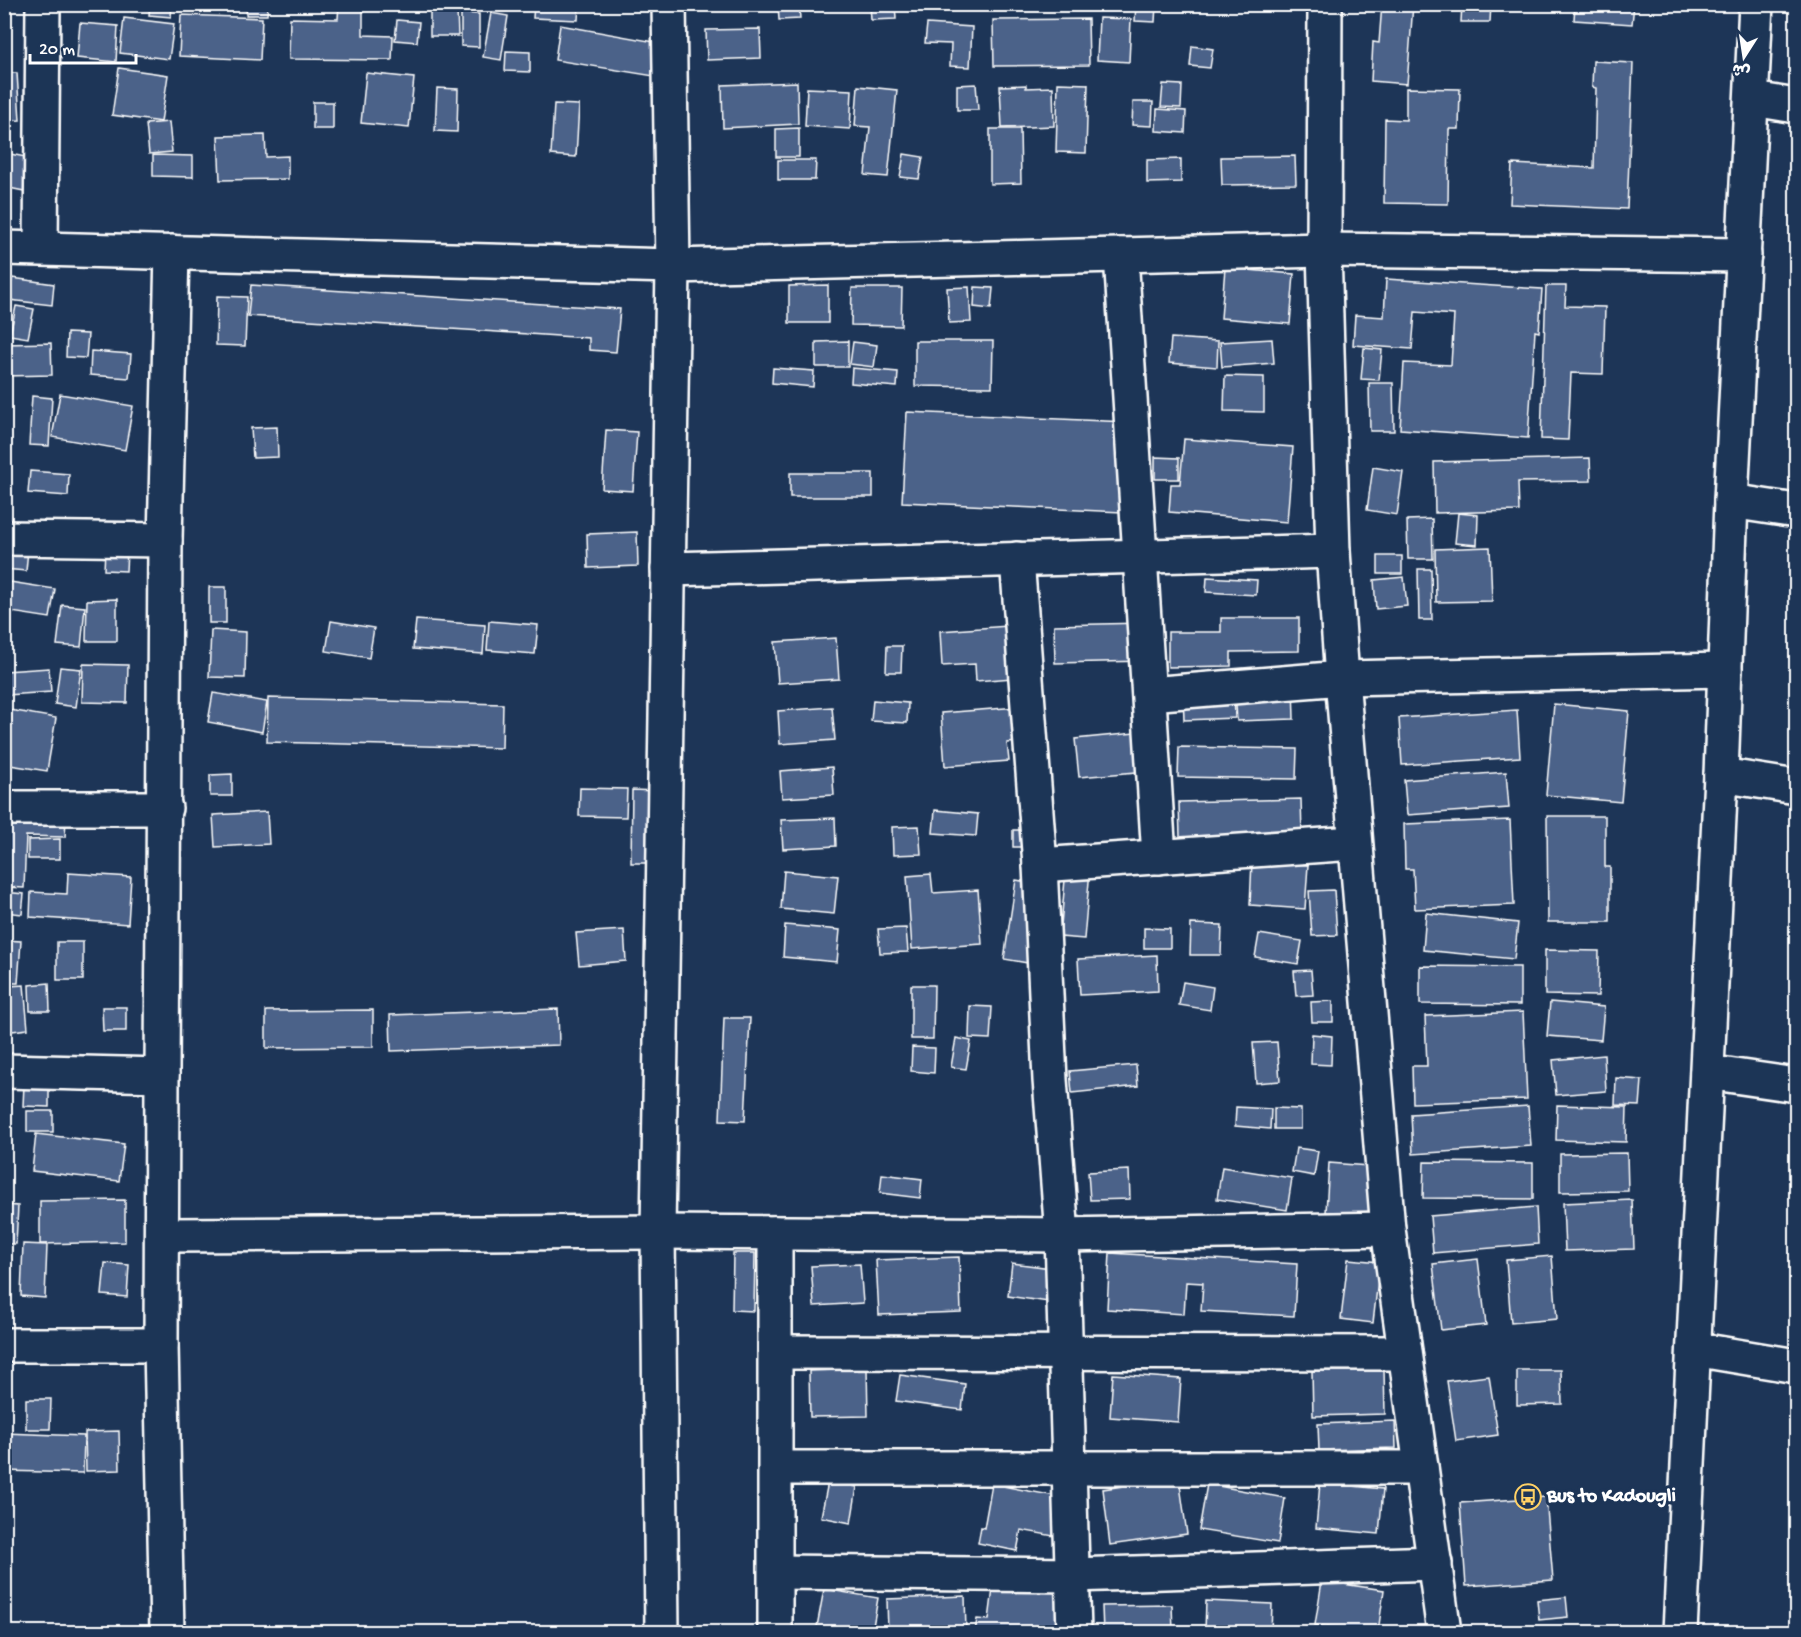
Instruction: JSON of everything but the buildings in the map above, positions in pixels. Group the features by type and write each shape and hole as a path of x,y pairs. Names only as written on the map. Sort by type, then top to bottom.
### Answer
{"street":[{"path":"41,248 43,4"},
{"path":"662,1632 658,1232 673,266 669,4"},
{"path":"1325,4 1324,250 1333,551 1341,678 1388,1229 1444,1632"},
{"path":"1680,1632 1756,4"},
{"path":"1753,99 1797,106"},
{"path":"4,248 673,266 1324,250 1744,255"},
{"path":"167,1632 161,1345 165,540 172,252"},
{"path":"1121,255 1159,857"},
{"path":"1731,501 1797,511"},
{"path":"4,538 165,540"},
{"path":"668,569 1333,551"},
{"path":"1017,559 1040,866 1050,1080 1062,1235 1074,1632"},
{"path":"1149,694 1341,678 1725,670"},
{"path":"1721,775 1797,787"},
{"path":"4,808 165,808"},
{"path":"1040,866 1354,843"},
{"path":"4,1071 162,1075"},
{"path":"1707,1072 1797,1084"},
{"path":"163,1235 658,1232 1062,1235 1388,1229"},
{"path":"775,1233 775,1632"},
{"path":"4,1345 161,1345"},
{"path":"1694,1349 1797,1366"},
{"path":"776,1352 1405,1353"},
{"path":"776,1468 1421,1468"},
{"path":"776,1572 1073,1575 1435,1563"}],"place":[{"name":"Bus to Kadougli","path":"1528,1497"}]}
